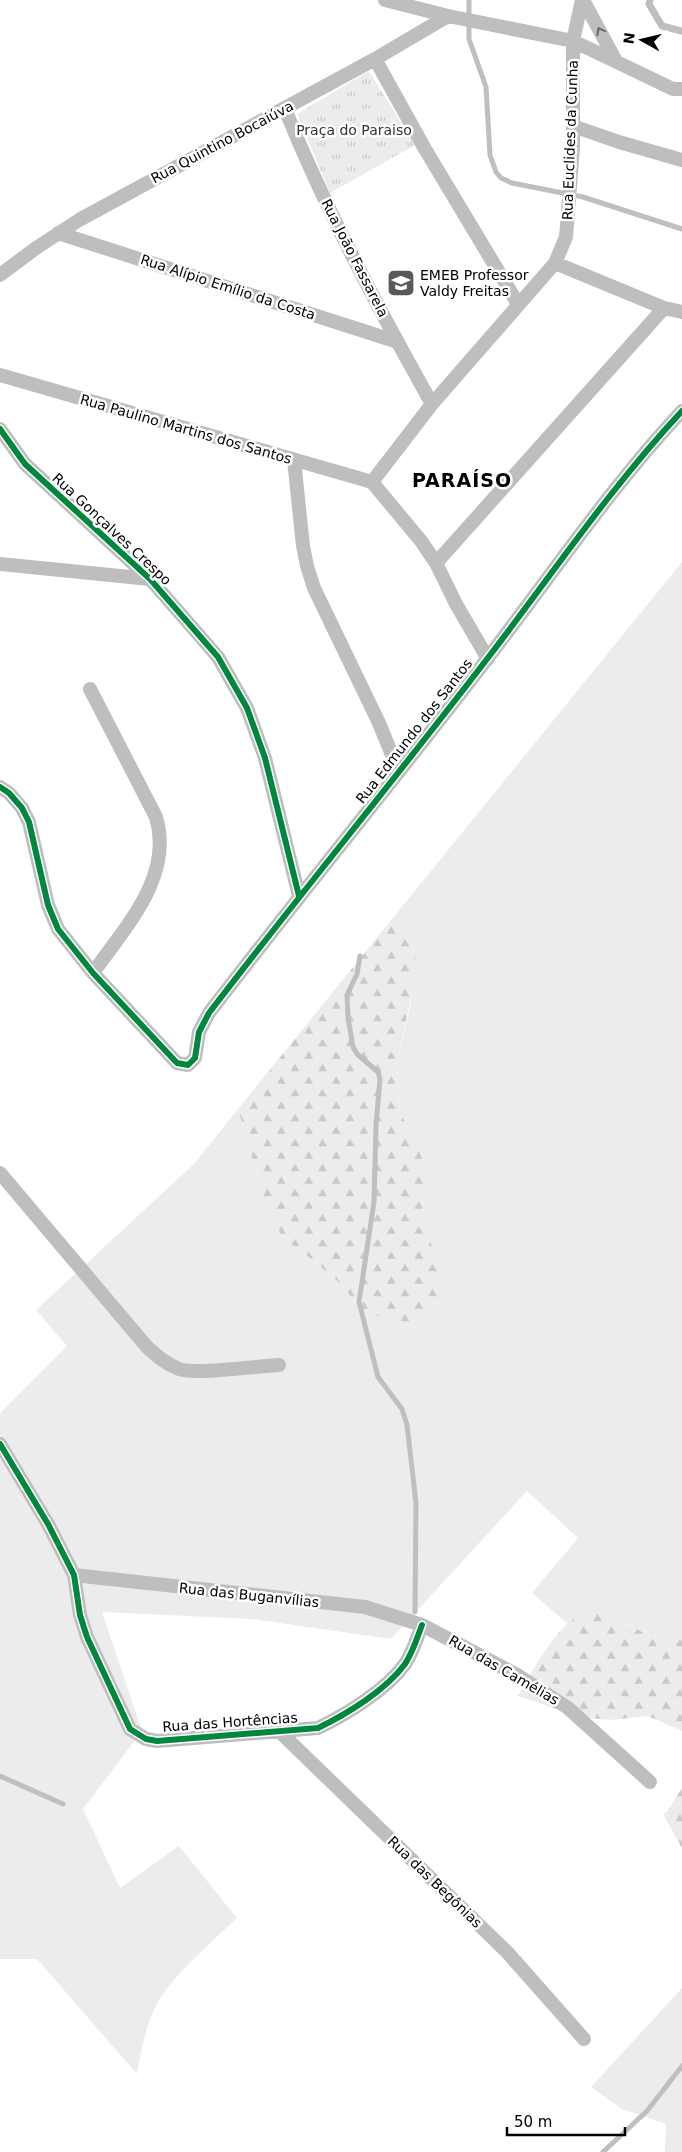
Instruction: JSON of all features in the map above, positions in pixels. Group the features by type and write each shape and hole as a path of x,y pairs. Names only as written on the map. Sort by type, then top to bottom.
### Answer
{"street":[{"path":"386,0 448,16 573,41 673,89 682,89"},
{"name":"Rua Euclides da Cunha","path":"372,482 432,404 554,263 566,238 573,126 573,41 582,0"},
{"path":"582,0 616,61"},
{"name":"Rua Quintino Bocaiúva","path":"0,275 79,220 375,59 448,16"},
{"path":"375,59 425,149 518,304"},
{"name":"Rua João Fassarela","path":"285,108 327,203 432,404"},
{"path":"573,126 628,145 682,160"},
{"name":"Rua Alípio Emílio da Costa","path":"58,233 398,342"},
{"path":"554,263 664,308 682,312"},
{"path":"436,563 664,308"},
{"name":"Rua Paulino Martins dos Santos","path":"0,375 372,482"},
{"name":"Rua Edmundo dos Santos","path":"93,973 178,1063 188,1065 192,1062 202,1023 298,896 488,659 637,461 682,411"},
{"name":"Rua Gonçalves Crespo","path":"0,429 25,464 150,579 218,657 247,708 265,758 298,896"},
{"path":"294,460 307,566 314,588 379,723 399,772"},
{"path":"372,482 421,541 436,563 456,604 488,659"},
{"path":"0,564 150,579"},
{"path":"0,787 9,793 22,808 29,822 52,917 58,929 93,973 141,905 159,862 161,844 156,817 90,689"},
{"path":"0,1173 148,1347 166,1363 181,1370 197,1371 279,1364"},
{"name":"Rua das Hortências","path":"0,1444 48,1524 74,1575 80,1615 90,1645 130,1728 146,1739 157,1741 318,1728 341,1717 392,1679 405,1664 414,1648 422,1625"},
{"name":"Rua das Buganvílias","path":"74,1575 365,1607 422,1625"},
{"name":"Rua das Camélias","path":"422,1625 511,1672 568,1708 650,1782"},
{"name":"Rua das Begônias","path":"280,1732 507,1952 584,2039"}],"lane":[{"path":"650,0 649,4 662,26 682,31"}],"green space":[{"name":"Praça do Paraiso","path":"369,71 415,145 330,193 297,114"},
{"path":"682,562 682,1639 651,1636 623,1622 583,1613 569,1625 532,1593 578,1538 527,1491 391,1639 252,1619 102,1612 142,1731 83,1809 120,1888 179,1846 237,1918 185,1967 159,2000 147,2027 137,2074 37,1959 0,1959 0,1413 67,1346 36,1310 194,1164 238,1109 265,1203 282,1237 341,1284 359,1307 435,1252 421,1222 425,1189 423,1161 414,1137 400,1113 396,1065 411,1003 415,953 392,919"},
{"path":"392,919 415,953 417,972 396,1065 400,1113 414,1137 423,1161 425,1189 421,1222 435,1252 441,1288 434,1304 409,1322 389,1321 359,1307 341,1284 282,1237 265,1203 238,1109"},
{"path":"601,1612 651,1636 682,1639 682,1731 648,1716 610,1720 580,1717 518,1696 545,1651 562,1629 583,1613"},
{"path":"682,1788 682,1848 663,1814 667,1812"},
{"path":"682,1988 682,2152 665,2152 666,2124 622,2109 591,2087"}],"waterway":[{"path":"469,0 469,39 486,87 490,155 496,172 501,178 512,183 583,197 682,229"},
{"path":"360,956 357,974 347,995 348,1018 353,1047 357,1054 378,1072 380,1079 376,1125 374,1202 359,1302 378,1377 402,1409 407,1425 416,1503 415,1612"},
{"path":"0,1776 63,1804"},
{"path":"603,2152 647,2111 682,2066"}],"cycle path":[{"path":"0,787 9,793 22,808 29,822 48,905 58,929 93,973 177,1063 188,1065 195,1058 199,1032 209,1013 453,703 606,501 682,411"},
{"path":"0,429 25,464 150,579 218,657 247,708 265,758 299,896"},
{"path":"0,1444 48,1524 74,1575 80,1615 87,1637 130,1729 146,1739 157,1741 318,1728 341,1716 377,1692 397,1674 410,1655 422,1625"}],"place":[{"name":"EMEB Professor Valdy Freitas","path":"401,283"}],"district":[{"name":"PARAÍSO","path":"462,480"}]}
